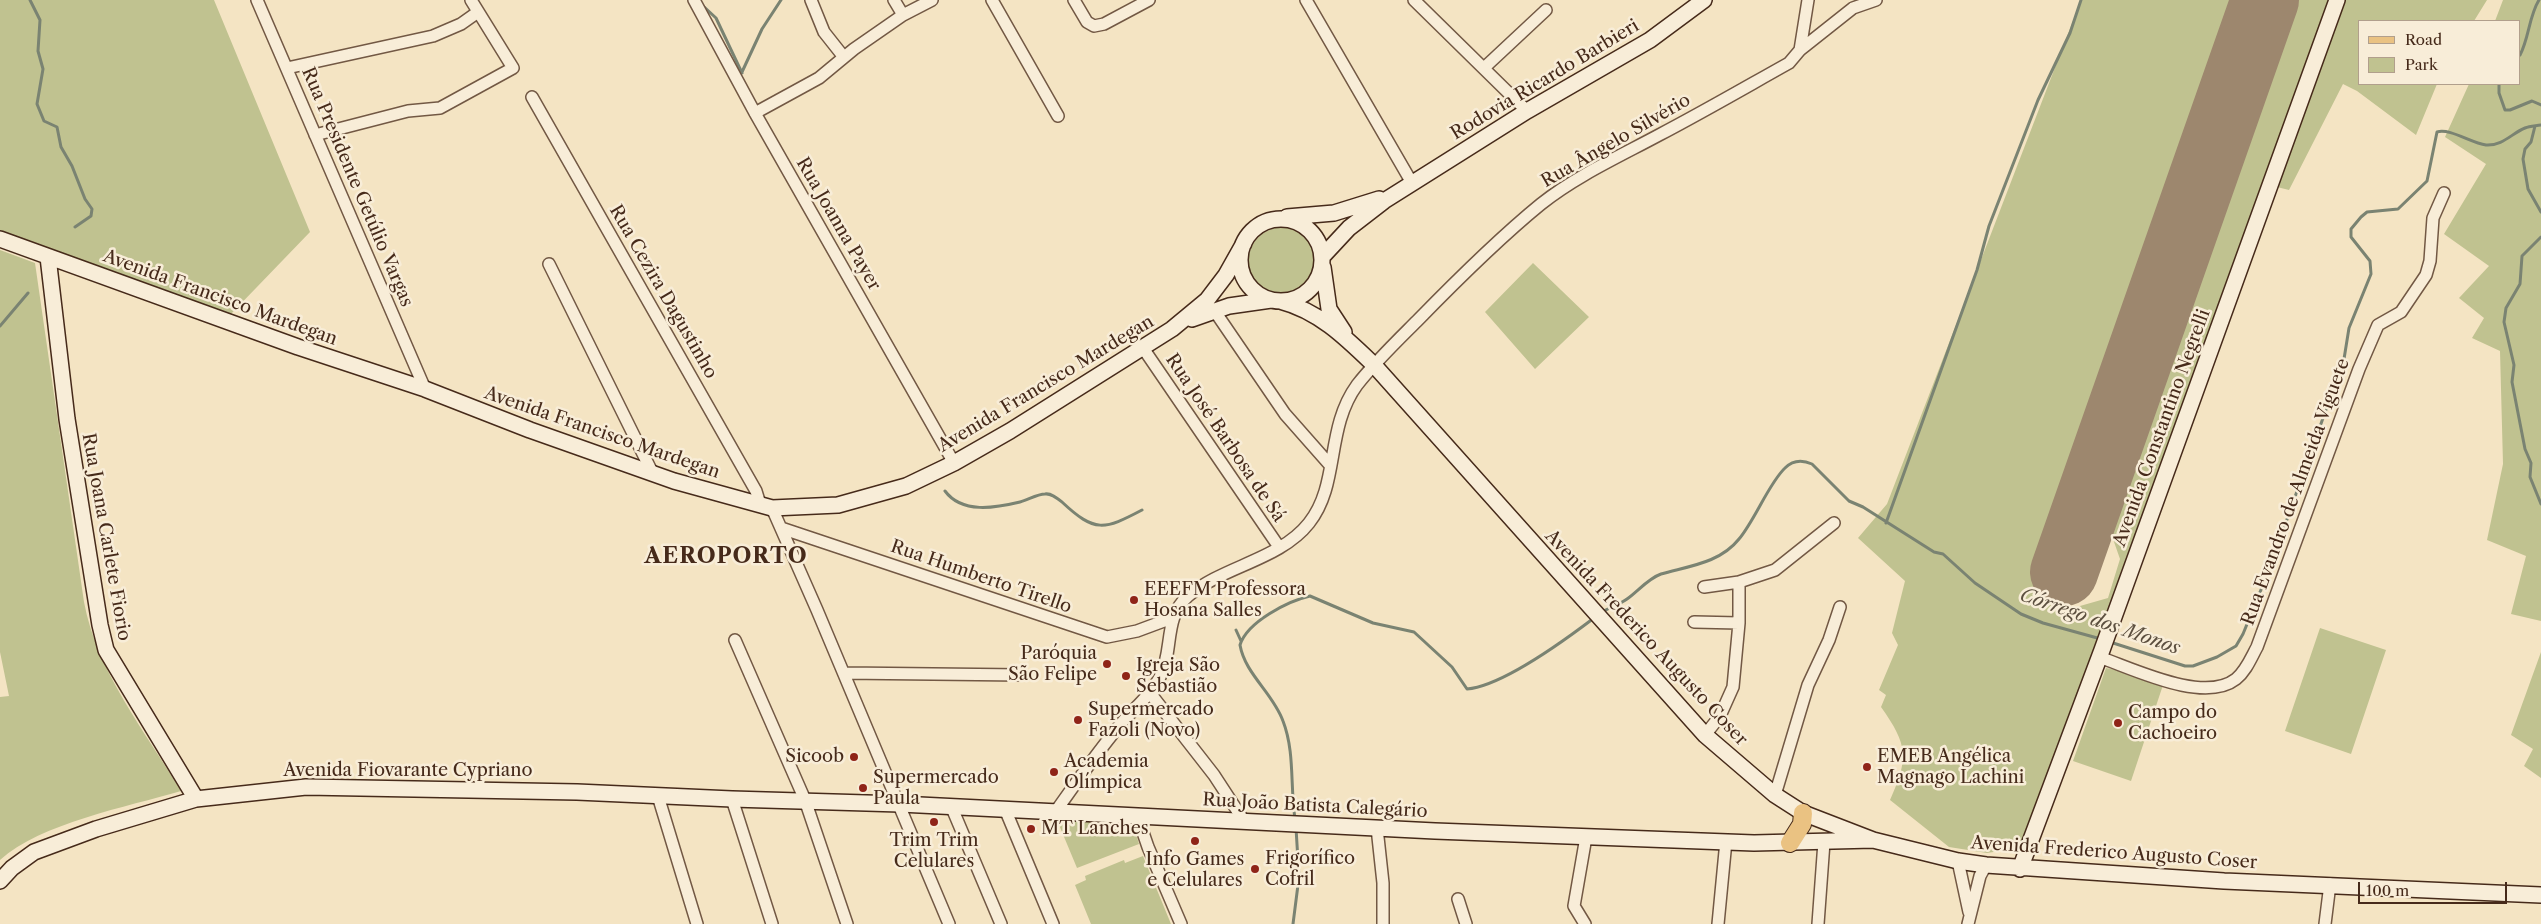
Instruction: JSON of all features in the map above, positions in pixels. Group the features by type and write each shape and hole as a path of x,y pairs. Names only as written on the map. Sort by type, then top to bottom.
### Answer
{"main road":[{"name":"Rodovia Ricardo Barbieri","path":"1408,186 1527,111 1650,40 1704,0"},
{"name":"Avenida Constantino Negrelli","path":"2020,869 2108,636 2338,0"},
{"path":"1275,220 1290,220 1310,231 1318,243 1322,261 1318,279 1308,291 1295,299 1276,300 1257,293 1243,274 1241,259 1244,243 1254,230 1275,220 1339,212 1408,186"},
{"path":"1322,261 1349,228 1408,186"},
{"name":"Avenida Francisco Mardegan","path":"0,239 298,347 425,389 530,430 653,474 766,506 838,505 906,486 954,463 1010,432 1172,328 1207,300 1226,275 1244,243"},
{"name":"Rua Joana Carlete Fiorio","path":"48,257 67,419 100,625 106,650 196,799"},
{"name":"Avenida Frederico Augusto Coser","path":"1322,261 1329,309 1353,345"},
{"name":"Avenida Frederico Augusto Coser","path":"1276,300 1303,308 1317,316 1374,365 1705,735 1775,795 1804,812 1873,840 1958,861 2020,869 2541,895"},
{"name":"Avenida Francisco Mardegan","path":"1172,328 1214,310 1247,302 1276,300"},
{"name":"Avenida Fiovarante Cypriano","path":"0,881 12,868 34,852 96,829 196,799 306,787 576,792 732,800 805,800"},
{"name":"Rua João Batista Calegário","path":"805,800 1586,837 1790,843 1873,840"},
{"path":"1790,843 1802,824 1804,812"},
{"path":"1824,842 1828,822"}],"street":[{"name":"Rua Presidente Getúlio Vargas","path":"257,0 425,389"},
{"path":"315,135 408,111 440,108 513,68 471,0"},
{"name":"Rua Joanna Payer","path":"694,0 755,113 954,463"},
{"path":"811,0 824,32 843,56"},
{"path":"894,0 903,15"},
{"path":"755,113 819,78 843,56 903,15 932,0"},
{"path":"992,0 1058,116"},
{"path":"1074,0 1087,22 1094,26 1104,24 1149,0"},
{"path":"1306,0 1408,186"},
{"path":"1414,0 1485,67 1527,111"},
{"path":"1800,50 1808,0"},
{"name":"Rua Ângelo Silvério","path":"1172,618 1186,597 1208,582 1279,547 1300,534 1314,516 1328,481 1334,436 1356,387 1374,365 1446,291 1542,204 1602,165 1789,63 1800,50 1853,8 1876,0"},
{"path":"1485,67 1546,10"},
{"path":"287,68 433,36 461,24 478,12"},
{"name":"Rua Cezira Dagustinho","path":"532,97 756,491 781,528 900,804 949,924"},
{"name":"Rua Evandro de Almeida Viguete","path":"2101,654 2188,688 2210,690 2225,686 2236,679 2246,668 2257,647 2359,369 2378,325 2401,312 2426,275 2430,261 2433,218 2444,193"},
{"path":"549,264 653,474"},
{"path":"1214,310 1285,414 1330,465"},
{"name":"Rua José Barbosa de Sá","path":"1143,348 1279,547"},
{"path":"1704,587 1739,582 1775,570 1834,523"},
{"name":"Rua Humberto Tirello","path":"781,528 1106,637 1137,631 1172,618"},
{"path":"1705,735 1720,716 1734,687 1739,623 1739,582"},
{"path":"1775,795 1808,684 1829,640 1840,607"},
{"path":"1056,811 1100,750 1150,693 1161,674 1169,649 1172,618"},
{"path":"1694,622 1739,623"},
{"path":"735,640 805,800 847,924"},
{"path":"844,673 1022,675"},
{"path":"1150,693 1214,775 1244,821"},
{"path":"658,796 697,924"},
{"path":"732,800 772,924"},
{"path":"952,808 1001,924"},
{"path":"1006,810 1053,924"},
{"path":"1137,815 1148,847 1180,924"},
{"path":"1377,828 1383,883 1383,924"},
{"path":"1585,924 1574,906 1586,837"},
{"path":"1718,924 1726,841"},
{"path":"1818,924 1824,842"},
{"path":"1958,861 1969,919"},
{"path":"1969,919 1980,876 1986,865"},
{"path":"2325,924 2330,884"},
{"path":"1458,899 1466,924"}],"green space":[{"path":"0,0 214,0 310,232 229,316 0,233"},
{"path":"2081,0 2243,0 2034,586 2043,598 2073,608 2108,598 2120,559 2106,519 2288,0 2330,0 2025,847 1987,853 1949,847 1890,800 1903,762 1903,752 1901,742 1881,707 1886,695 1879,690 1898,645 1892,633 1905,581 1858,538 1887,504"},
{"path":"2339,0 2487,0 2475,20 2358,20 2358,85 2437,85 2416,135 2357,91 2343,84 2289,190 2277,187"},
{"path":"2503,0 2541,0 2541,621 2511,614 2526,556 2487,540 2503,464 2500,351 2472,338 2484,318 2459,298 2489,266 2444,234 2486,164 2445,137 2469,85 2521,85 2521,20 2495,20"},
{"path":"1283,227 1302,233 1312,243 1318,262 1312,281 1302,291 1283,297 1264,291 1254,281 1248,262 1254,243 1264,233"},
{"path":"0,250 35,263 84,602 90,628 111,677 181,791 61,826 17,847 0,860 0,697 9,696 0,652"},
{"path":"1533,263 1589,317 1535,369 1485,312"},
{"path":"2320,628 2386,650 2351,754 2285,731"},
{"path":"2541,652 2541,778 2524,766 2533,749 2511,735"},
{"name":"Campo do Cachoeiro","path":"2106,668 2133,673 2163,685 2131,781 2073,761"},
{"path":"1057,820 1132,821 1139,844 1077,868"},
{"path":"1143,856 1171,924 1091,924 1075,885 1086,880 1085,876 1124,860 1125,863"}],"waterway":[{"path":"30,0 40,20 38,51 43,69 37,104 44,121 57,127 61,147 72,166 85,199 92,209 91,216 75,227"},
{"path":"742,72 762,29 781,0"},
{"path":"1886,523 1977,270 1989,226 2038,100 2070,33 2081,0"},
{"name":"Córrego dos Monos","path":"2521,52 2539,0"},
{"path":"702,5 716,18 742,73"},
{"name":"Córrego dos Monos","path":"2499,85 2499,93 2505,110 2510,110 2532,101 2541,105"},
{"name":"Córrego dos Monos","path":"2110,642 2185,666 2193,666 2217,657 2236,646 2243,634 2269,570 2344,359 2349,328 2371,274 2370,261 2351,237 2351,229 2367,212 2398,209 2427,181 2437,132 2448,132 2480,144 2492,145 2520,130 2541,125"},
{"path":"2535,126 2531,142 2525,149 2523,159 2528,189 2541,212"},
{"path":"2541,237 2522,256 2520,284 2506,308 2504,322 2514,365 2512,382 2525,449 2531,463 2530,477 2541,504"},
{"path":"0,326 28,293"},
{"name":"Córrego dos Monos","path":"1601,613 1624,601 1657,576 1713,559 1731,547 1745,531 1779,475 1791,463 1802,461 1812,464 1849,501 1863,507 1934,552 1943,554 1975,583 2021,614 2043,623 2101,639"},
{"path":"945,491 960,503 980,507 1010,504 1039,495 1049,494 1083,519 1100,525 1118,522 1142,510"},
{"name":"Córrego dos Monos","path":"1295,819 1291,757 1287,733 1273,701 1247,665 1240,645 1244,636 1251,628 1269,614 1310,596 1373,623 1414,632 1452,667 1467,689 1498,680 1533,661 1594,618"},
{"path":"1236,630 1241,641"},
{"name":"Córrego dos Monos","path":"1293,924 1299,877 1296,828"}],"runway":[{"path":"2064,572 2265,0"}],"place":[{"name":"EEEFM Professora Hosana Salles","path":"1134,600"},
{"name":"Paróquia São Felipe","path":"1107,664"},
{"name":"Igreja São Sebastião","path":"1126,676"},
{"name":"Supermercado Fazoli (Novo)","path":"1078,720"},
{"name":"Campo do Cachoeiro","path":"2118,723"},
{"name":"Sicoob","path":"854,757"},
{"name":"EMEB Angélica Magnago Lachini","path":"1867,767"},
{"name":"Academia Olímpica","path":"1054,772"},
{"name":"Supermercado Paula","path":"863,788"},
{"name":"Trim Trim Celulares","path":"934,822"},
{"name":"MT Lanches","path":"1031,829"},
{"name":"Info Games e Celulares","path":"1195,841"},
{"name":"Frigorífico Cofril","path":"1255,869"}],"district":[{"name":"AEROPORTO","path":"726,557"}]}
